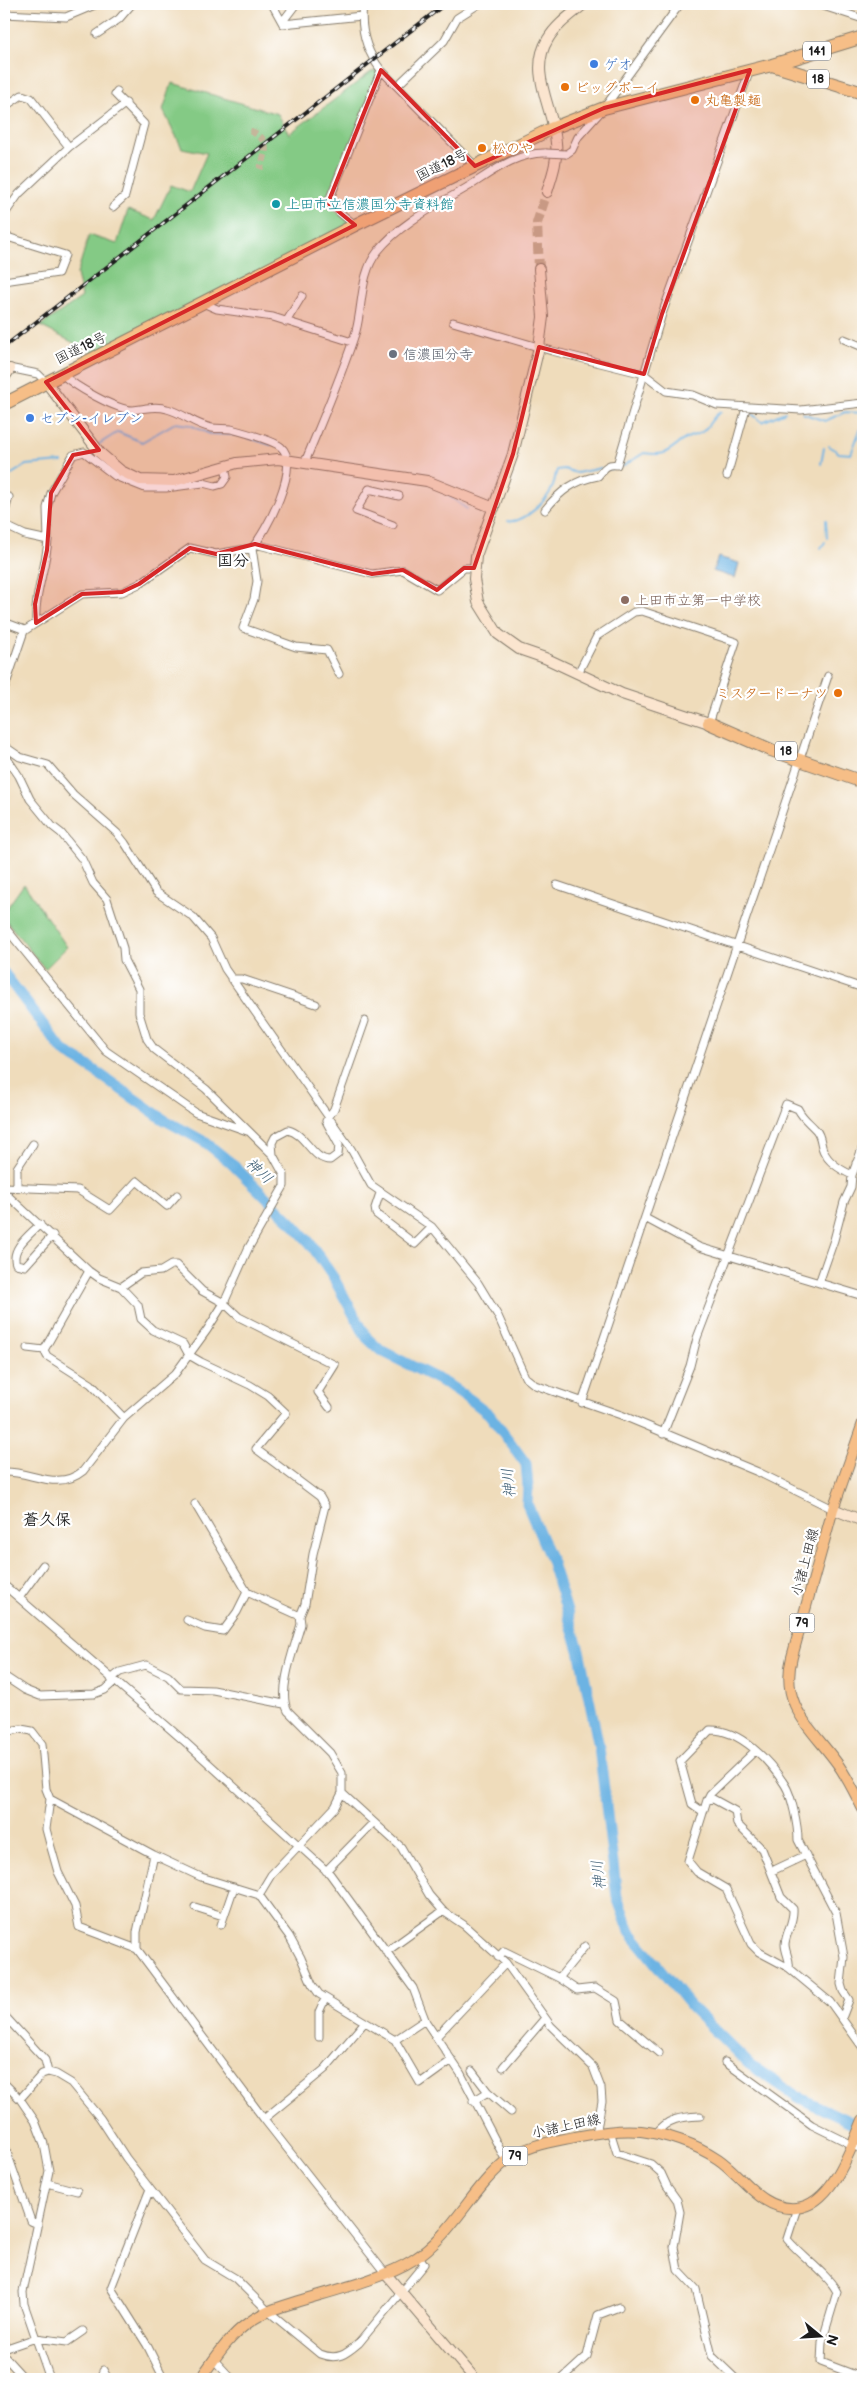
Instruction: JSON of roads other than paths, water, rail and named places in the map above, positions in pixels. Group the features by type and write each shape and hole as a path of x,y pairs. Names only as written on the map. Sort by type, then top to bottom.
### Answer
{"highway":[{"name":"141","path":"772,65 863,37"},
{"name":"国道18号","path":"4,404 475,166 554,128 604,108 772,65 863,92"},
{"name":"18","path":"709,724 863,782"},
{"name":"18","path":"801,758 863,776"}],"main road":[{"name":"小諸上田線","path":"863,1423 834,1509 787,1680 792,1700 799,1713 835,1760 863,1809"},
{"path":"797,2208 815,2200 829,2188 853,2144 863,2120"},
{"name":"小諸上田線","path":"200,2379 236,2332 268,2311 385,2273 419,2256 440,2238 506,2161 535,2146 610,2131 656,2134 684,2143 717,2158 757,2194 780,2206 797,2208"}],"street":[{"path":"4,14 66,16 97,4"},
{"path":"96,34 119,19 132,4"},
{"path":"272,4 283,24 362,16"},
{"path":"283,21 296,4"},
{"path":"363,4 362,16 368,50 381,70 475,166"},
{"path":"397,86 444,41 457,18 479,4"},
{"path":"547,192 556,159 554,128 540,73 542,53 548,38 584,4"},
{"path":"305,462 352,342 359,315 362,289 376,252 398,231 505,164 534,153 566,154 572,150 578,137 604,108 680,4"},
{"path":"817,4 863,19"},
{"path":"356,225 328,204 381,70"},
{"path":"545,510 553,499 579,479 598,476 606,466 617,465 662,314 750,70"},
{"path":"113,207 125,196 144,124 115,94 116,91"},
{"path":"4,108 22,95 31,98 69,147"},
{"path":"4,215 19,194 69,147 126,104"},
{"path":"4,236 65,255 58,273 4,282"},
{"path":"539,268 543,298 539,347 513,454 479,545 474,568 478,602 498,634 519,649 578,673 622,694 709,724 736,642 642,611 634,612 597,636 578,673"},
{"path":"286,322 302,296"},
{"path":"203,303 217,309 263,315 352,342"},
{"path":"453,322 539,347 644,374 666,391 694,395 717,405 801,410 863,403"},
{"path":"844,339 863,347"},
{"path":"4,378 7,368 38,374 100,453 121,471 145,481 174,481 253,460 286,460 427,481 494,508"},
{"path":"62,374 75,385 119,407 133,410 160,407 169,409 203,426 230,429 279,446 285,452 286,476 275,511 253,546 257,581 254,599 243,628 296,647 327,650 340,674"},
{"path":"727,476 746,408"},
{"path":"36,623 35,604 43,574 48,540 48,508 51,493 73,455 84,452 124,480 154,489 203,483 216,486 222,484 227,477 225,466"},
{"path":"393,525 356,511 369,489 399,496"},
{"path":"4,515 9,497"},
{"path":"4,525 25,535 48,540"},
{"path":"4,690 25,630 82,594 122,592 139,584 190,548 216,554 253,546 372,574 403,570 437,590 464,568 474,568"},
{"path":"4,622 25,630"},
{"path":"582,1403 828,676"},
{"path":"4,746 20,757 48,765 73,794 126,843 156,892 193,917 205,930 232,979 352,1149 365,1178 380,1193 432,1227 490,1300 525,1377 542,1390 621,1415 770,1477 804,1496 863,1521"},
{"path":"4,754 19,776 30,799 82,859 92,883 107,899 123,948 124,960 139,989 141,1023 147,1039 154,1048 206,1089 273,1155 284,1175 284,1186 257,1233 224,1303 190,1355 175,1374 124,1418 83,1471 69,1480 53,1481 4,1472"},
{"path":"557,885 863,988"},
{"path":"4,926 106,1051 196,1114 249,1132"},
{"path":"232,979 242,979 316,1004"},
{"path":"273,1155 272,1143 275,1136 288,1130 298,1134 320,1158 330,1160 336,1157 339,1144 326,1123 328,1116 334,1110 365,1020"},
{"path":"663,1434 690,1366 697,1338 786,1104 798,1109 804,1121 815,1130 822,1141 823,1151 830,1161 841,1170 852,1175"},
{"path":"17,1187 17,1168 33,1144"},
{"path":"818,1283 834,1240 844,1202 851,1187 852,1175 860,1164 863,1146"},
{"path":"4,1187 78,1190 110,1210 137,1181 167,1206 177,1195"},
{"path":"4,1192 53,1235 89,1271 99,1278 122,1287 138,1306 141,1319 153,1330 183,1344 190,1355 200,1362 250,1385 268,1396 286,1413 256,1449 323,1501 324,1512 313,1554 305,1604 300,1616 300,1624 286,1679 284,1704 288,1711 330,1753 342,1773 342,1793 335,1808 271,1875 259,1894"},
{"path":"380,1193 375,1208 376,1214 415,1244 432,1227"},
{"path":"645,1218 689,1243 863,1296"},
{"path":"40,1224 18,1247 14,1259 16,1264 25,1266 53,1235"},
{"path":"122,1287 141,1273 161,1271 174,1264 202,1291 224,1303 253,1325 335,1365 318,1392 329,1407"},
{"path":"44,1350 89,1271"},
{"path":"27,1348 44,1350"},
{"path":"44,1350 47,1356 91,1384 124,1418"},
{"path":"195,1504 247,1592 300,1616"},
{"path":"19,1598 43,1565"},
{"path":"4,1585 300,1844 344,1890 413,1988 425,2020 452,2060 506,2161"},
{"path":"187,1620 206,1628 223,1631 237,1612 247,1592"},
{"path":"4,1676 25,1690 40,1696 94,1694 105,1690 120,1672 146,1665 168,1676 181,1689 212,1690 284,1704"},
{"path":"4,1732 21,1729 32,1731 37,1735 42,1744 46,1788 50,1799 46,1828 58,1872 75,1906 79,1927 137,1949 264,2119 401,2294 475,2379"},
{"path":"702,1811 692,1804 680,1761 710,1730 721,1730 747,1741 786,1785 798,1829 798,1840 836,1913 841,1933 844,1957 841,1984 842,1991 849,2000 842,2018"},
{"path":"755,1751 710,1794 702,1811 688,1860 697,1872 726,1889 751,1944 759,1952 788,1968 830,2002 863,2048"},
{"path":"342,1793 374,1823 386,1831 401,1847 429,1895 443,1912 464,1925 506,1963 551,2026 593,2067 598,2078 602,2101 596,2134"},
{"path":"50,1799 154,1855 202,1877 259,1894 289,1936 312,1984 325,1999 395,2040 420,2083 452,2060"},
{"path":"707,1800 714,1800 735,1811 737,1824 757,1843 772,1871 781,1897 793,1909 793,1918 786,1941 785,1952 790,1962 788,1968"},
{"path":"326,1871 374,1823"},
{"path":"137,1949 137,1932 154,1855"},
{"path":"772,1871 806,1855"},
{"path":"220,1925 234,1887"},
{"path":"195,1906 223,1916"},
{"path":"386,1952 443,1912"},
{"path":"559,1978 585,1946"},
{"path":"498,1957 504,1951 559,1978 577,1990 595,1988 616,2001 620,2020 659,2053"},
{"path":"436,2037 506,1963"},
{"path":"319,2038 319,2012 325,1999"},
{"path":"5,2018 45,2060 48,2072"},
{"path":"503,2067 545,2018"},
{"path":"395,2040 425,2020"},
{"path":"264,2119 325,2069 364,2023"},
{"path":"725,2062 812,2125 863,2150"},
{"path":"472,2071 488,2092 511,2112"},
{"path":"20,2099 42,2074 48,2072 56,2074 71,2083 100,2118 150,2189 205,2260 235,2278 268,2311 320,2354 338,2358 348,2353 359,2343 424,2264 419,2256"},
{"path":"4,2083 20,2099 36,2121 44,2144 49,2171 24,2292 24,2304 50,2379"},
{"path":"473,2101 488,2092"},
{"path":"656,2134 669,2121 682,2116 700,2116"},
{"path":"610,2131 618,2153 651,2164 661,2173 677,2200 680,2212 674,2247 678,2270 696,2289 712,2356 736,2379"},
{"path":"4,2144 31,2221 38,2224"},
{"path":"47,2183 77,2191"},
{"path":"150,2189 111,2288 147,2345 164,2379"},
{"path":"797,2208 787,2239 819,2272 833,2282 837,2292 822,2342 821,2362 858,2376 857,2379"},
{"path":"562,2379 587,2356 598,2315 619,2307"},
{"path":"4,2349 36,2338 67,2342 83,2331"},
{"path":"4,2356 25,2379"},
{"path":"214,2360 232,2379"},
{"path":"103,2370 108,2379"}],"water":[{"path":"718,557 739,563 735,578 713,571"}],"waterway":[{"path":"609,469 623,466 644,453 659,454 668,451 687,438 702,432 715,416 721,412"},
{"path":"751,413 762,422 785,412"},
{"path":"802,413 825,421 845,412 863,413"},
{"path":"99,444 118,432 142,442 175,423 190,425 210,434 240,435 271,445"},
{"path":"829,446 839,453 851,454 860,430"},
{"path":"821,464 824,448"},
{"path":"72,464 83,457"},
{"path":"4,479 26,465 62,462"},
{"path":"508,521 521,519 541,504 553,486 557,470 564,469 577,473 601,468"},
{"path":"449,496 467,509"},
{"path":"826,520 827,538"},
{"path":"821,548 825,542"},
{"name":"神川","path":"4,973 63,1051 81,1061 163,1119 205,1142 230,1162 292,1223 310,1243 333,1277 367,1338 380,1350 447,1384 471,1400 489,1414 510,1442 526,1464 527,1504 551,1560 579,1650 599,1747 617,1897 630,1932 692,2008 749,2064 798,2097 863,2128"}],"tunnel":[{"path":"250,131 261,137 264,142 265,151 260,169"},
{"path":"539,269 537,223 547,192"}],"railway":[{"path":"4,347 445,4"}],"place":[{"name":"ゲオ","path":"594,64"},
{"name":"ビッグボーイ","path":"565,87"},
{"name":"丸亀製麺","path":"695,100"},
{"name":"松のや","path":"482,148"},
{"name":"上田市立信濃国分寺資料館","path":"276,204"},
{"name":"信濃国分寺","path":"393,354"},
{"name":"セブン-イレブン","path":"30,418"},
{"name":"上田市立第一中学校","path":"625,600"},
{"name":"ミスタードーナツ","path":"838,693"}],"district":[{"name":"国分","path":"233,561"},
{"name":"蒼久保","path":"47,1520"}]}
